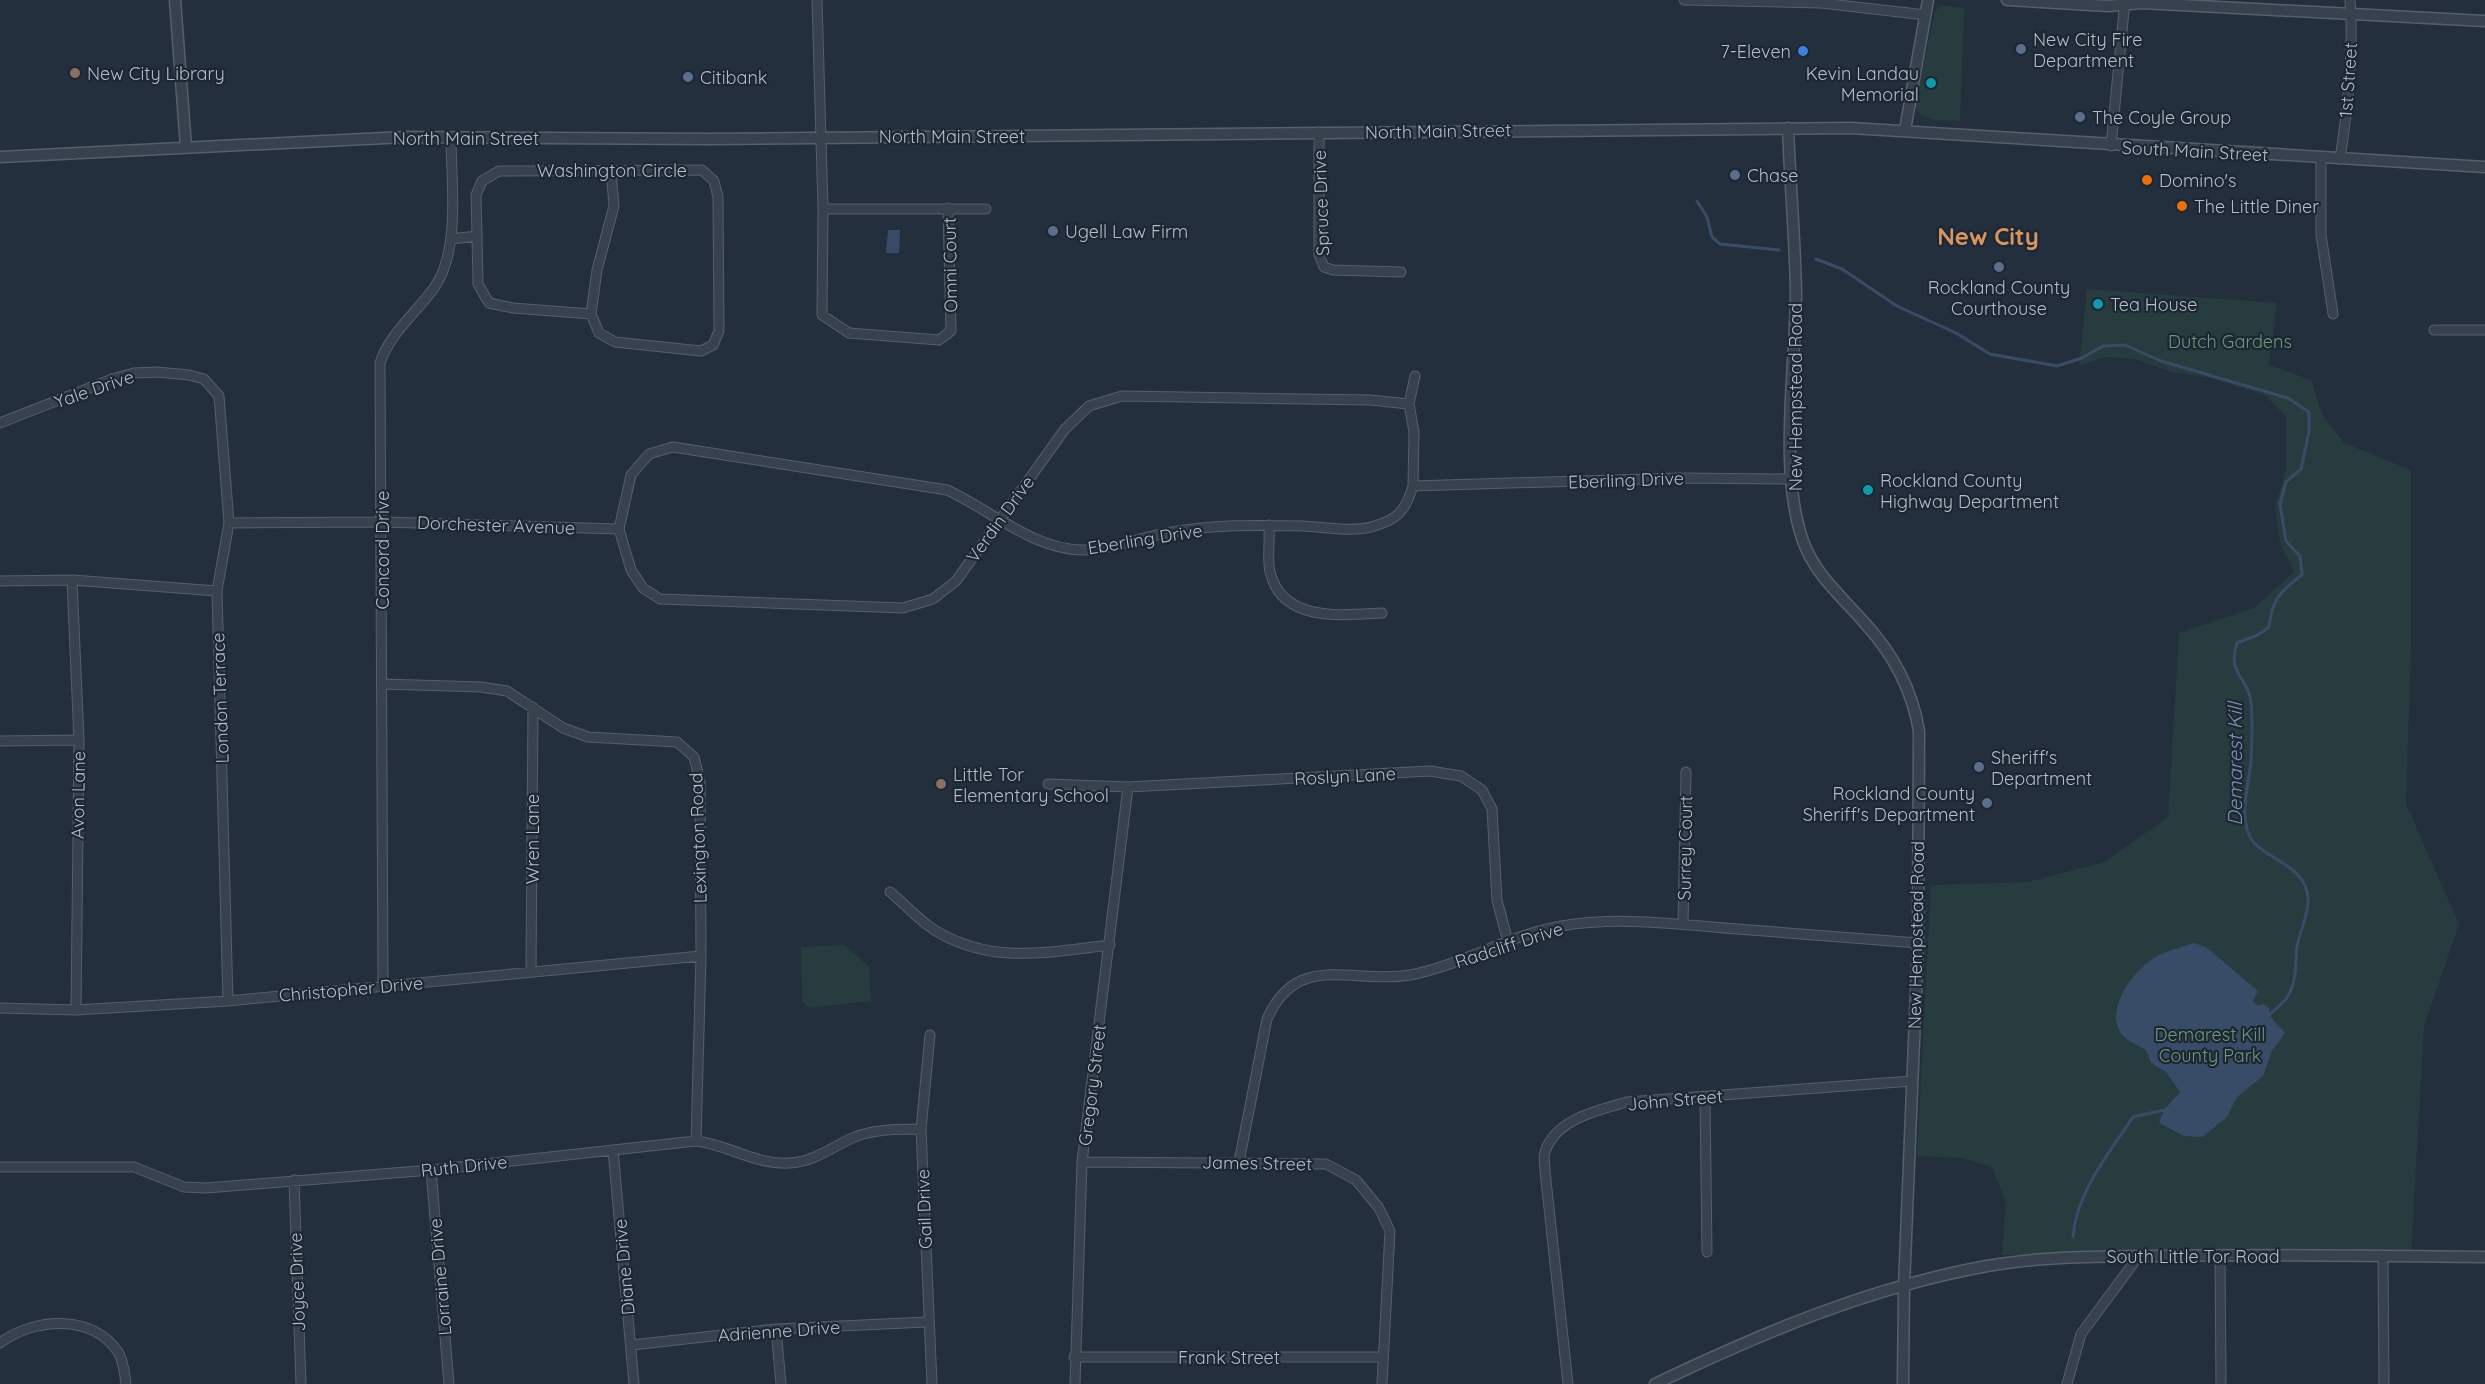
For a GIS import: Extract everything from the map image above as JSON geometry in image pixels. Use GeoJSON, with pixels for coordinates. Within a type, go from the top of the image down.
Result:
{"type":"FeatureCollection","features":[{"type":"Feature","properties":{"kind":"street"},"geometry":{"type":"LineString","coordinates":[[176,0],[186,147]]}},
{"type":"Feature","properties":{"kind":"street","name":"Omni Court"},"geometry":{"type":"LineString","coordinates":[[818,0],[823,209],[822,315],[849,333],[939,340],[951,331],[948,208]]}},
{"type":"Feature","properties":{"kind":"street"},"geometry":{"type":"LineString","coordinates":[[1684,0],[1821,3],[1926,15]]}},
{"type":"Feature","properties":{"kind":"street"},"geometry":{"type":"LineString","coordinates":[[1905,130],[1907,107],[1928,0]]}},
{"type":"Feature","properties":{"kind":"street"},"geometry":{"type":"LineString","coordinates":[[2007,0],[2108,6],[2125,2],[2485,21]]}},
{"type":"Feature","properties":{"kind":"street","name":"1st Street"},"geometry":{"type":"LineString","coordinates":[[2340,159],[2347,112],[2350,0]]}},
{"type":"Feature","properties":{"kind":"street"},"geometry":{"type":"LineString","coordinates":[[2111,146],[2125,2]]}},
{"type":"Feature","properties":{"kind":"street","name":"North Main Street"},"geometry":{"type":"LineString","coordinates":[[0,156],[451,137],[821,137],[1788,128],[1905,130]]}},
{"type":"Feature","properties":{"kind":"street","name":"New Hempstead Road"},"geometry":{"type":"LineString","coordinates":[[1788,128],[1796,292],[1792,479],[1803,540],[1816,570],[1864,622],[1899,669],[1915,707],[1919,731],[1918,943],[1904,1286],[1903,1384]]}},
{"type":"Feature","properties":{"kind":"street","name":"South Main Street"},"geometry":{"type":"LineString","coordinates":[[1905,130],[2111,146],[2485,167]]}},
{"type":"Feature","properties":{"kind":"street","name":"Spruce Drive"},"geometry":{"type":"LineString","coordinates":[[1319,132],[1319,255],[1324,267],[1333,270],[1401,272]]}},
{"type":"Feature","properties":{"kind":"street","name":"Concord Drive"},"geometry":{"type":"LineString","coordinates":[[383,985],[380,363],[385,347],[435,287],[446,265],[451,239],[451,137]]}},
{"type":"Feature","properties":{"kind":"street"},"geometry":{"type":"LineString","coordinates":[[2321,158],[2322,236],[2333,314]]}},
{"type":"Feature","properties":{"kind":"street"},"geometry":{"type":"LineString","coordinates":[[591,314],[597,270],[614,206],[611,170]]}},
{"type":"Feature","properties":{"kind":"street","name":"Washington Circle"},"geometry":{"type":"LineString","coordinates":[[611,170],[702,170],[714,181],[718,197],[719,331],[713,345],[701,351],[615,342],[599,333],[591,314],[513,309],[489,303],[478,284],[476,195],[482,181],[499,171],[611,170]]}},
{"type":"Feature","properties":{"kind":"street","name":"Omni Court"},"geometry":{"type":"LineString","coordinates":[[823,209],[986,208]]}},
{"type":"Feature","properties":{"kind":"street"},"geometry":{"type":"LineString","coordinates":[[451,239],[477,236]]}},
{"type":"Feature","properties":{"kind":"street"},"geometry":{"type":"LineString","coordinates":[[2434,330],[2485,330]]}},
{"type":"Feature","properties":{"kind":"street","name":"Yale Drive"},"geometry":{"type":"LineString","coordinates":[[0,423],[112,379],[134,373],[157,372],[204,379],[219,396]]}},
{"type":"Feature","properties":{"kind":"street"},"geometry":{"type":"LineString","coordinates":[[1413,486],[1414,432],[1409,404],[1415,376]]}},
{"type":"Feature","properties":{"kind":"street","name":"London Terrace"},"geometry":{"type":"LineString","coordinates":[[219,396],[230,523],[217,591],[228,1001]]}},
{"type":"Feature","properties":{"kind":"street","name":"Verdin Drive"},"geometry":{"type":"LineString","coordinates":[[619,529],[631,570],[643,588],[660,599],[903,608],[933,599],[956,581],[1065,429],[1089,406],[1122,396],[1370,400],[1409,404]]}},
{"type":"Feature","properties":{"kind":"street","name":"Eberling Drive"},"geometry":{"type":"LineString","coordinates":[[619,529],[631,475],[649,454],[673,447],[947,490],[1000,518],[1039,543],[1083,550],[1168,532],[1269,525],[1369,528],[1398,516],[1407,506],[1413,486],[1680,478],[1792,479]]}},
{"type":"Feature","properties":{"kind":"street","name":"Dorchester Avenue"},"geometry":{"type":"LineString","coordinates":[[230,523],[382,522],[619,529]]}},
{"type":"Feature","properties":{"kind":"street"},"geometry":{"type":"LineString","coordinates":[[1269,525],[1270,572],[1278,591],[1300,608],[1325,616],[1382,613]]}},
{"type":"Feature","properties":{"kind":"street"},"geometry":{"type":"LineString","coordinates":[[0,581],[72,580],[217,591]]}},
{"type":"Feature","properties":{"kind":"street","name":"Avon Lane"},"geometry":{"type":"LineString","coordinates":[[72,580],[79,740],[76,1010]]}},
{"type":"Feature","properties":{"kind":"street","name":"Lexington Road"},"geometry":{"type":"LineString","coordinates":[[382,684],[481,687],[507,691],[563,728],[588,737],[677,742],[694,757],[700,781],[701,956],[696,1141]]}},
{"type":"Feature","properties":{"kind":"street","name":"Wren Lane"},"geometry":{"type":"LineString","coordinates":[[531,972],[532,707]]}},
{"type":"Feature","properties":{"kind":"street"},"geometry":{"type":"LineString","coordinates":[[0,741],[79,740]]}},
{"type":"Feature","properties":{"kind":"street","name":"Roslyn Lane"},"geometry":{"type":"LineString","coordinates":[[1048,784],[1128,787],[1430,771],[1461,776],[1482,790],[1492,809],[1497,900],[1508,942]]}},
{"type":"Feature","properties":{"kind":"street","name":"Surrey Court"},"geometry":{"type":"LineString","coordinates":[[1683,924],[1686,772]]}},
{"type":"Feature","properties":{"kind":"street","name":"Gregory Street"},"geometry":{"type":"LineString","coordinates":[[1075,1384],[1074,1357],[1082,1162],[1128,787]]}},
{"type":"Feature","properties":{"kind":"street"},"geometry":{"type":"LineString","coordinates":[[890,892],[935,930],[987,953],[1019,954],[1110,945]]}},
{"type":"Feature","properties":{"kind":"street","name":"Radcliff Drive"},"geometry":{"type":"LineString","coordinates":[[1239,1162],[1267,1019],[1275,1001],[1287,988],[1304,978],[1328,975],[1407,975],[1434,969],[1559,926],[1590,923],[1683,924],[1918,943]]}},
{"type":"Feature","properties":{"kind":"street","name":"Christopher Drive"},"geometry":{"type":"LineString","coordinates":[[0,1008],[76,1010],[228,1001],[701,956]]}},
{"type":"Feature","properties":{"kind":"street","name":"Gail Drive"},"geometry":{"type":"LineString","coordinates":[[930,1035],[921,1129],[927,1322],[932,1384]]}},
{"type":"Feature","properties":{"kind":"street","name":"John Street"},"geometry":{"type":"LineString","coordinates":[[1568,1384],[1545,1152],[1558,1132],[1586,1113],[1628,1102],[1912,1082]]}},
{"type":"Feature","properties":{"kind":"street"},"geometry":{"type":"LineString","coordinates":[[1705,1097],[1707,1252]]}},
{"type":"Feature","properties":{"kind":"street","name":"Ruth Drive"},"geometry":{"type":"LineString","coordinates":[[0,1167],[134,1167],[184,1187],[206,1188],[431,1170],[696,1141],[717,1144],[763,1163],[792,1163],[821,1156],[855,1137],[879,1130],[921,1129]]}},
{"type":"Feature","properties":{"kind":"street","name":"Diane Drive"},"geometry":{"type":"LineString","coordinates":[[613,1150],[634,1384]]}},
{"type":"Feature","properties":{"kind":"street","name":"James Street"},"geometry":{"type":"LineString","coordinates":[[1082,1162],[1326,1164],[1356,1180],[1379,1208],[1390,1231],[1382,1384]]}},
{"type":"Feature","properties":{"kind":"street","name":"Lorraine Drive"},"geometry":{"type":"LineString","coordinates":[[431,1170],[449,1384]]}},
{"type":"Feature","properties":{"kind":"street","name":"Joyce Drive"},"geometry":{"type":"LineString","coordinates":[[294,1180],[301,1384]]}},
{"type":"Feature","properties":{"kind":"street"},"geometry":{"type":"LineString","coordinates":[[2220,1255],[2222,1384]]}},
{"type":"Feature","properties":{"kind":"street","name":"South Little Tor Road"},"geometry":{"type":"LineString","coordinates":[[1655,1384],[1781,1326],[1904,1286],[1987,1266],[2035,1259],[2082,1256],[2485,1257]]}},
{"type":"Feature","properties":{"kind":"street"},"geometry":{"type":"LineString","coordinates":[[2383,1256],[2384,1384]]}},
{"type":"Feature","properties":{"kind":"street"},"geometry":{"type":"LineString","coordinates":[[2067,1384],[2081,1334],[2138,1257]]}},
{"type":"Feature","properties":{"kind":"street","name":"Adrienne Drive"},"geometry":{"type":"LineString","coordinates":[[632,1346],[776,1329],[927,1322]]}},
{"type":"Feature","properties":{"kind":"street"},"geometry":{"type":"LineString","coordinates":[[0,1343],[12,1334],[41,1324],[76,1324],[99,1335],[118,1353],[126,1384]]}},
{"type":"Feature","properties":{"kind":"street"},"geometry":{"type":"LineString","coordinates":[[776,1329],[781,1384]]}},
{"type":"Feature","properties":{"kind":"street","name":"Frank Street"},"geometry":{"type":"LineString","coordinates":[[1074,1357],[1383,1357]]}},
{"type":"Feature","properties":{"kind":"green space"},"geometry":{"type":"Polygon","coordinates":[[[1941,5],[1964,8],[1960,121],[1928,118],[1922,115],[1915,106],[1935,11],[1941,5]]]}},
{"type":"Feature","properties":{"kind":"green space","name":"Demarest Kill County Park"},"geometry":{"type":"Polygon","coordinates":[[[2087,289],[2277,303],[2269,365],[2311,380],[2322,414],[2344,443],[2411,470],[2411,646],[2406,804],[2459,924],[2424,1027],[2411,1254],[2002,1255],[2006,1203],[1992,1167],[1961,1158],[1917,1156],[1931,885],[2028,882],[2104,862],[2168,817],[2179,633],[2254,608],[2294,572],[2280,543],[2275,506],[2286,470],[2286,417],[2265,395],[2210,378],[2172,372],[2134,359],[2104,357],[2079,366],[2087,289]]]}},
{"type":"Feature","properties":{"kind":"green space"},"geometry":{"type":"Polygon","coordinates":[[[845,945],[869,967],[871,1001],[809,1008],[802,1001],[801,947],[845,945]]]}},
{"type":"Feature","properties":{"kind":"water"},"geometry":{"type":"Polygon","coordinates":[[[888,230],[900,230],[899,253],[886,253],[888,230]]]}},
{"type":"Feature","properties":{"kind":"water"},"geometry":{"type":"Polygon","coordinates":[[[2194,943],[2206,947],[2258,991],[2253,1001],[2258,1006],[2263,1004],[2269,1008],[2269,1015],[2285,1033],[2272,1051],[2263,1076],[2237,1097],[2227,1117],[2202,1137],[2184,1136],[2159,1123],[2164,1110],[2180,1092],[2166,1072],[2151,1063],[2146,1050],[2122,1035],[2116,1022],[2120,999],[2133,977],[2150,960],[2194,943]]]}},
{"type":"Feature","properties":{"kind":"waterway","name":"Demarest Kill"},"geometry":{"type":"LineString","coordinates":[[1697,201],[1707,217],[1712,237],[1720,244],[1779,250]]}},
{"type":"Feature","properties":{"kind":"waterway","name":"Demarest Kill"},"geometry":{"type":"LineString","coordinates":[[1816,259],[1842,269],[1897,306],[1956,333],[1990,354],[2057,366],[2082,358],[2103,346],[2125,345],[2161,361],[2288,398],[2309,412],[2309,432],[2301,469],[2286,482],[2280,504],[2286,541],[2300,556],[2302,575],[2278,597],[2272,610],[2269,627],[2258,635],[2237,643],[2234,653],[2236,669],[2249,694],[2252,709],[2251,761],[2245,804],[2247,829],[2250,837],[2261,849],[2297,874],[2304,883],[2308,901],[2297,947],[2291,990],[2284,1001],[2269,1015]]}},
{"type":"Feature","properties":{"kind":"waterway"},"geometry":{"type":"LineString","coordinates":[[2073,1237],[2075,1221],[2087,1189],[2104,1159],[2133,1117],[2164,1110]]}},
{"type":"Feature","properties":{"kind":"place","name":"New City Fire Department"},"geometry":{"type":"Point","coordinates":[2021,49]}},
{"type":"Feature","properties":{"kind":"place","name":"7-Eleven"},"geometry":{"type":"Point","coordinates":[1803,51]}},
{"type":"Feature","properties":{"kind":"place","name":"New City Library"},"geometry":{"type":"Point","coordinates":[75,73]}},
{"type":"Feature","properties":{"kind":"place","name":"Citibank"},"geometry":{"type":"Point","coordinates":[688,77]}},
{"type":"Feature","properties":{"kind":"place","name":"Kevin Landau Memorial"},"geometry":{"type":"Point","coordinates":[1931,83]}},
{"type":"Feature","properties":{"kind":"place","name":"The Coyle Group"},"geometry":{"type":"Point","coordinates":[2080,117]}},
{"type":"Feature","properties":{"kind":"place","name":"Chase"},"geometry":{"type":"Point","coordinates":[1735,175]}},
{"type":"Feature","properties":{"kind":"place","name":"Domino's"},"geometry":{"type":"Point","coordinates":[2147,180]}},
{"type":"Feature","properties":{"kind":"place","name":"The Little Diner"},"geometry":{"type":"Point","coordinates":[2182,206]}},
{"type":"Feature","properties":{"kind":"place","name":"Ugell Law Firm"},"geometry":{"type":"Point","coordinates":[1053,231]}},
{"type":"Feature","properties":{"kind":"place","name":"Rockland County Courthouse"},"geometry":{"type":"Point","coordinates":[1999,267]}},
{"type":"Feature","properties":{"kind":"place","name":"Tea House"},"geometry":{"type":"Point","coordinates":[2098,304]}},
{"type":"Feature","properties":{"kind":"place","name":"Rockland County Highway Department"},"geometry":{"type":"Point","coordinates":[1868,490]}},
{"type":"Feature","properties":{"kind":"place","name":"Sheriff's Department"},"geometry":{"type":"Point","coordinates":[1979,767]}},
{"type":"Feature","properties":{"kind":"place","name":"Little Tor Elementary School"},"geometry":{"type":"Point","coordinates":[941,784]}},
{"type":"Feature","properties":{"kind":"place","name":"Rockland County Sheriff's Department"},"geometry":{"type":"Point","coordinates":[1987,803]}},
{"type":"Feature","properties":{"kind":"district","name":"New City"},"geometry":{"type":"Point","coordinates":[1988,236]}},
{"type":"Feature","properties":{"kind":"park label","name":"Dutch Gardens"},"geometry":{"type":"Point","coordinates":[2230,341]}}]}
